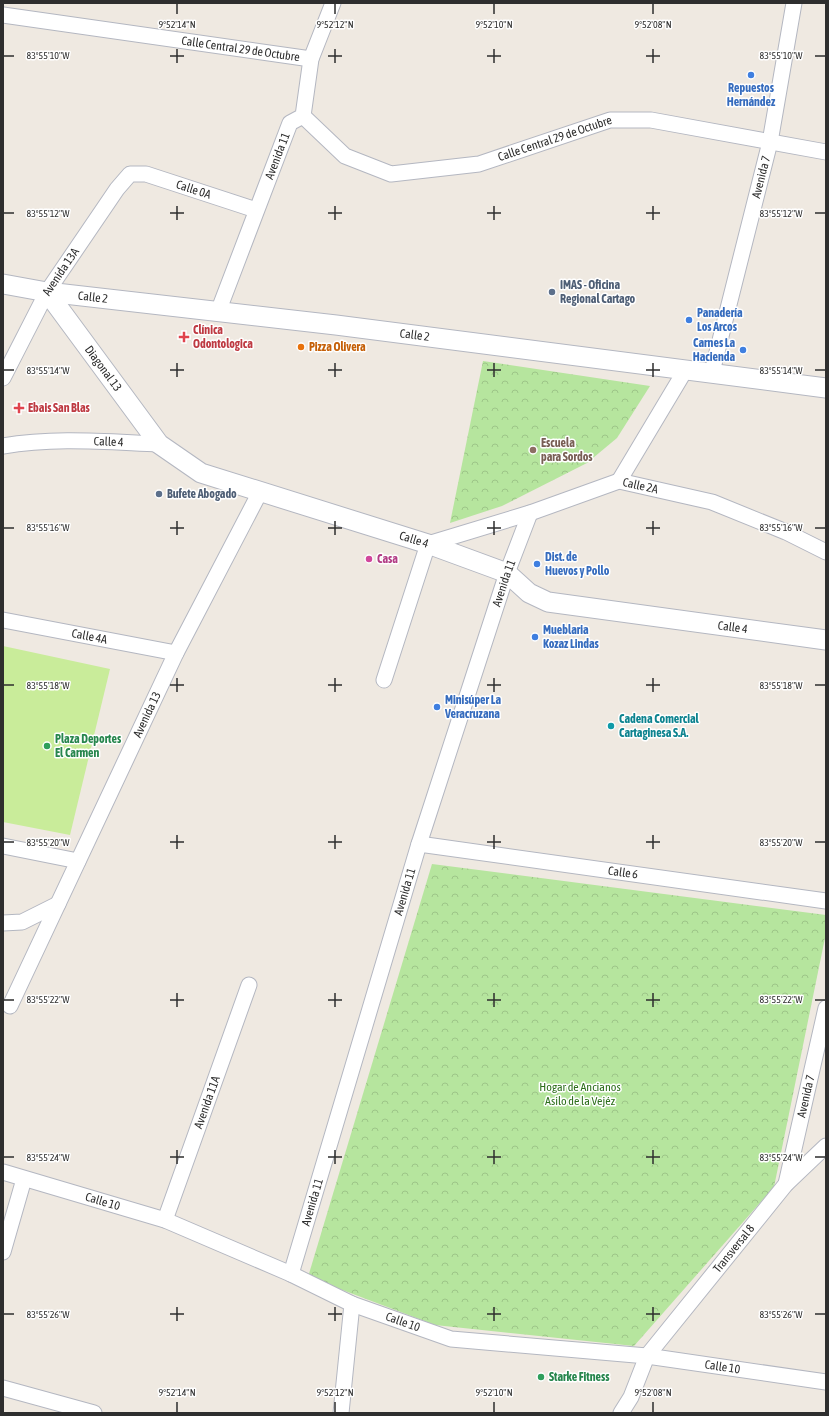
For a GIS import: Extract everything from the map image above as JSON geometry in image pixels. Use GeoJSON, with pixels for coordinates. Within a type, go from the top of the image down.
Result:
{"type":"FeatureCollection","features":[{"type":"Feature","properties":{"kind":"street"},"geometry":{"type":"LineString","coordinates":[[303,116],[311,59],[333,3]]}},
{"type":"Feature","properties":{"kind":"street","name":"Avenida 7"},"geometry":{"type":"LineString","coordinates":[[712,372],[770,142],[794,3]]}},
{"type":"Feature","properties":{"kind":"street","name":"Calle Central 29 de Octubre"},"geometry":{"type":"LineString","coordinates":[[3,15],[311,59]]}},
{"type":"Feature","properties":{"kind":"street","name":"Calle Central 29 de Octubre"},"geometry":{"type":"LineString","coordinates":[[303,116],[346,156],[392,174],[479,164],[610,120],[651,120],[826,152]]}},
{"type":"Feature","properties":{"kind":"street","name":"Avenida 11"},"geometry":{"type":"LineString","coordinates":[[218,312],[290,123],[303,116]]}},
{"type":"Feature","properties":{"kind":"street","name":"Calle 0A"},"geometry":{"type":"LineString","coordinates":[[130,174],[146,174],[161,178],[256,210]]}},
{"type":"Feature","properties":{"kind":"street","name":"Avenida 13A"},"geometry":{"type":"LineString","coordinates":[[3,378],[47,292],[117,189],[130,174]]}},
{"type":"Feature","properties":{"kind":"street","name":"Calle 2"},"geometry":{"type":"LineString","coordinates":[[3,284],[77,296],[686,368],[826,388]]}},
{"type":"Feature","properties":{"kind":"street","name":"Diagonal 13"},"geometry":{"type":"LineString","coordinates":[[47,292],[159,444]]}},
{"type":"Feature","properties":{"kind":"street"},"geometry":{"type":"LineString","coordinates":[[62,312],[64,303],[68,299],[77,296]]}},
{"type":"Feature","properties":{"kind":"street"},"geometry":{"type":"LineString","coordinates":[[619,481],[686,368]]}},
{"type":"Feature","properties":{"kind":"street","name":"Calle 4"},"geometry":{"type":"LineString","coordinates":[[3,446],[26,442],[91,441],[159,444],[201,473],[428,544],[507,573],[529,593],[548,602],[826,640]]}},
{"type":"Feature","properties":{"kind":"street","name":"Calle 2A"},"geometry":{"type":"LineString","coordinates":[[428,544],[530,513],[619,481],[712,502],[786,532],[826,552]]}},
{"type":"Feature","properties":{"kind":"street","name":"Avenida 13"},"geometry":{"type":"LineString","coordinates":[[10,1006],[176,653],[260,492]]}},
{"type":"Feature","properties":{"kind":"street","name":"Avenida 11"},"geometry":{"type":"LineString","coordinates":[[291,1274],[419,844],[507,573],[530,513]]}},
{"type":"Feature","properties":{"kind":"street"},"geometry":{"type":"LineString","coordinates":[[384,680],[428,544]]}},
{"type":"Feature","properties":{"kind":"street","name":"Calle 4A"},"geometry":{"type":"LineString","coordinates":[[3,620],[176,653]]}},
{"type":"Feature","properties":{"kind":"street","name":"Calle 6"},"geometry":{"type":"LineString","coordinates":[[419,844],[826,901]]}},
{"type":"Feature","properties":{"kind":"street"},"geometry":{"type":"LineString","coordinates":[[3,846],[78,861]]}},
{"type":"Feature","properties":{"kind":"street"},"geometry":{"type":"LineString","coordinates":[[3,922],[22,922],[58,904]]}},
{"type":"Feature","properties":{"kind":"street","name":"Avenida 11A"},"geometry":{"type":"LineString","coordinates":[[165,1220],[249,985]]}},
{"type":"Feature","properties":{"kind":"street","name":"Avenida 7"},"geometry":{"type":"LineString","coordinates":[[786,1184],[826,1008]]}},
{"type":"Feature","properties":{"kind":"street","name":"Transversal 8"},"geometry":{"type":"LineString","coordinates":[[620,1413],[631,1397],[647,1356],[786,1184],[826,1146]]}},
{"type":"Feature","properties":{"kind":"street","name":"Calle 10"},"geometry":{"type":"LineString","coordinates":[[3,1172],[165,1220],[291,1274],[352,1304],[451,1338],[647,1356],[826,1382]]}},
{"type":"Feature","properties":{"kind":"street"},"geometry":{"type":"LineString","coordinates":[[3,1252],[24,1179]]}},
{"type":"Feature","properties":{"kind":"street"},"geometry":{"type":"LineString","coordinates":[[341,1413],[352,1304]]}},
{"type":"Feature","properties":{"kind":"street"},"geometry":{"type":"LineString","coordinates":[[3,1388],[94,1413]]}},
{"type":"Feature","properties":{"kind":"green space","name":"Escuela para Sordos"},"geometry":{"type":"Polygon","coordinates":[[[483,361],[650,386],[617,438],[587,463],[502,506],[450,523],[483,361]]]}},
{"type":"Feature","properties":{"kind":"green space","name":"Plaza Deportes El Carmen"},"geometry":{"type":"Polygon","coordinates":[[[3,646],[110,669],[70,835],[3,822],[3,646]]]}},
{"type":"Feature","properties":{"kind":"green space","name":"Hogar de Ancianos Asilo de la Vejéz"},"geometry":{"type":"Polygon","coordinates":[[[432,864],[826,915],[826,933],[774,1187],[634,1346],[435,1325],[308,1277],[432,864]]]}},
{"type":"Feature","properties":{"kind":"place","name":"Repuestos Hernández"},"geometry":{"type":"Point","coordinates":[751,75]}},
{"type":"Feature","properties":{"kind":"place","name":"IMAS - Oficina Regional Cartago"},"geometry":{"type":"Point","coordinates":[552,292]}},
{"type":"Feature","properties":{"kind":"place","name":"Panadería Los Arcos"},"geometry":{"type":"Point","coordinates":[689,320]}},
{"type":"Feature","properties":{"kind":"place","name":"Clínica Odontologica"},"geometry":{"type":"Point","coordinates":[184,337]}},
{"type":"Feature","properties":{"kind":"place","name":"Pizza Olivera"},"geometry":{"type":"Point","coordinates":[301,347]}},
{"type":"Feature","properties":{"kind":"place","name":"Carnes La Hacienda"},"geometry":{"type":"Point","coordinates":[743,350]}},
{"type":"Feature","properties":{"kind":"place","name":"Ebais San Blas"},"geometry":{"type":"Point","coordinates":[19,408]}},
{"type":"Feature","properties":{"kind":"place","name":"Escuela para Sordos"},"geometry":{"type":"Point","coordinates":[533,450]}},
{"type":"Feature","properties":{"kind":"place","name":"Bufete Abogado"},"geometry":{"type":"Point","coordinates":[159,494]}},
{"type":"Feature","properties":{"kind":"place","name":"Casa"},"geometry":{"type":"Point","coordinates":[369,559]}},
{"type":"Feature","properties":{"kind":"place","name":"Dist. de Huevos y Pollo"},"geometry":{"type":"Point","coordinates":[537,564]}},
{"type":"Feature","properties":{"kind":"place","name":"Mueblaria Kozaz Lindas"},"geometry":{"type":"Point","coordinates":[535,637]}},
{"type":"Feature","properties":{"kind":"place","name":"Minisúper La Veracruzana"},"geometry":{"type":"Point","coordinates":[437,707]}},
{"type":"Feature","properties":{"kind":"place","name":"Cadena Comercial Cartaginesa S.A."},"geometry":{"type":"Point","coordinates":[611,726]}},
{"type":"Feature","properties":{"kind":"place","name":"Plaza Deportes El Carmen"},"geometry":{"type":"Point","coordinates":[47,746]}},
{"type":"Feature","properties":{"kind":"place","name":"Starke Fitness"},"geometry":{"type":"Point","coordinates":[541,1377]}}]}
